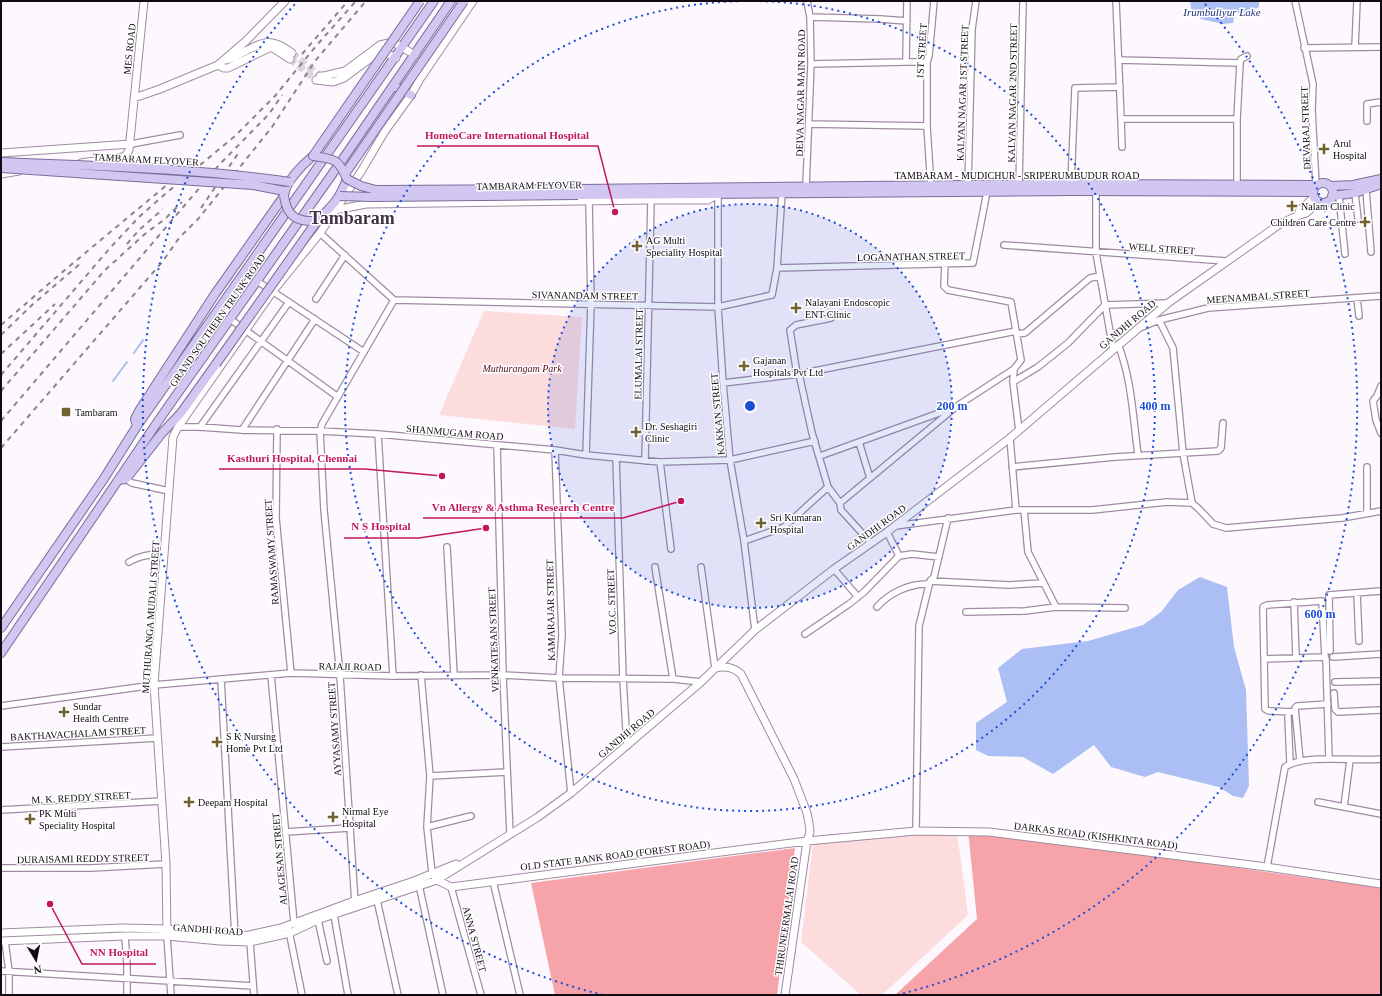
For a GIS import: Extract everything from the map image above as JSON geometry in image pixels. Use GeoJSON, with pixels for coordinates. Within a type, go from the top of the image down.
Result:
{"type":"FeatureCollection","features":[{"type":"Feature","properties":{"kind":"main road","name":"MES ROAD"},"geometry":{"type":"LineString","coordinates":[[130,144],[144,1]]}},
{"type":"Feature","properties":{"kind":"main road"},"geometry":{"type":"LineString","coordinates":[[221,63],[246,41],[285,1]]}},
{"type":"Feature","properties":{"kind":"main road"},"geometry":{"type":"LineString","coordinates":[[137,426],[135,419],[139,411],[215,294],[284,194],[296,172],[313,156],[420,1]]}},
{"type":"Feature","properties":{"kind":"main road","name":"GRAND SOUTHERN TRUNK ROAD"},"geometry":{"type":"LineString","coordinates":[[1,628],[103,480],[137,426],[396,58],[434,1]]}},
{"type":"Feature","properties":{"kind":"main road","name":"GRAND SOUTHERN TRUNK ROAD"},"geometry":{"type":"LineString","coordinates":[[1,653],[122,479],[257,280],[416,54],[451,1]]}},
{"type":"Feature","properties":{"kind":"main road"},"geometry":{"type":"LineString","coordinates":[[122,479],[181,413],[317,221],[329,210],[340,196],[346,177],[464,1]]}},
{"type":"Feature","properties":{"kind":"main road","name":"MUTHURANGA MUDALI STREET"},"geometry":{"type":"LineString","coordinates":[[167,932],[166,864],[154,685],[173,437],[178,427],[273,291],[320,233],[362,170],[385,131],[411,95],[420,79],[473,1]]}},
{"type":"Feature","properties":{"kind":"main road"},"geometry":{"type":"LineString","coordinates":[[134,98],[160,89],[230,60],[251,48],[268,42],[281,44],[291,56]]}},
{"type":"Feature","properties":{"kind":"main road"},"geometry":{"type":"LineString","coordinates":[[396,58],[382,51],[344,78],[333,82],[318,78],[345,71],[380,45],[393,42],[416,54]]}},
{"type":"Feature","properties":{"kind":"main road"},"geometry":{"type":"LineString","coordinates":[[394,85],[411,95]]}},
{"type":"Feature","properties":{"kind":"main road"},"geometry":{"type":"LineString","coordinates":[[1,153],[130,144],[127,154],[123,157],[1,174]]}},
{"type":"Feature","properties":{"kind":"main road"},"geometry":{"type":"LineString","coordinates":[[313,156],[334,160],[343,168],[346,177]]}},
{"type":"Feature","properties":{"kind":"main road","name":"TAMBARAM FLYOVER"},"geometry":{"type":"LineString","coordinates":[[1,162],[159,169],[247,176],[290,182]]}},
{"type":"Feature","properties":{"kind":"main road","name":"TAMBARAM FLYOVER"},"geometry":{"type":"LineString","coordinates":[[1,168],[253,185],[284,194]]}},
{"type":"Feature","properties":{"kind":"main road","name":"TAMBARAM FLYOVER"},"geometry":{"type":"LineString","coordinates":[[346,177],[361,186],[376,190],[718,191]]}},
{"type":"Feature","properties":{"kind":"main road"},"geometry":{"type":"LineString","coordinates":[[1381,179],[1353,185],[1330,186],[1325,183],[1316,194],[1326,202],[1335,196],[1355,193],[1381,184]]}},
{"type":"Feature","properties":{"kind":"main road","name":"TAMBARAM - MUDICHUR - SRIPERUMBUDUR ROAD"},"geometry":{"type":"LineString","coordinates":[[718,191],[816,194],[931,189],[968,185],[1071,184],[1237,185],[1316,194]]}},
{"type":"Feature","properties":{"kind":"main road","name":"TAMBARAM - MUDICHUR - SRIPERUMBUDUR ROAD"},"geometry":{"type":"LineString","coordinates":[[718,191],[806,186],[987,192],[1096,191],[1316,194]]}},
{"type":"Feature","properties":{"kind":"main road"},"geometry":{"type":"LineString","coordinates":[[1330,186],[1335,196]]}},
{"type":"Feature","properties":{"kind":"main road","name":"TAMBARAM FLYOVER"},"geometry":{"type":"LineString","coordinates":[[340,196],[372,197],[708,191]]}},
{"type":"Feature","properties":{"kind":"main road"},"geometry":{"type":"LineString","coordinates":[[335,210],[366,204],[708,200],[718,191]]}},
{"type":"Feature","properties":{"kind":"main road"},"geometry":{"type":"LineString","coordinates":[[284,194],[286,207],[294,217],[305,222],[317,221]]}},
{"type":"Feature","properties":{"kind":"main road","name":"GANDHI ROAD"},"geometry":{"type":"LineString","coordinates":[[3,941],[125,936],[167,932],[220,941],[250,942],[290,933],[318,920],[334,915],[355,904],[377,900],[437,880],[538,817],[571,793],[701,682],[755,630],[834,569],[895,526],[1019,431],[1168,303],[1280,224],[1306,213],[1316,194]]}},
{"type":"Feature","properties":{"kind":"main road","name":"THIRUNEERMALAI ROAD"},"geometry":{"type":"LineString","coordinates":[[715,668],[729,667],[736,669],[742,674],[794,779],[807,813],[810,832],[807,841],[785,995]]}},
{"type":"Feature","properties":{"kind":"main road","name":"DARKAS ROAD (KISHKINTA ROAD)"},"geometry":{"type":"LineString","coordinates":[[807,841],[916,831],[989,832],[1267,867],[1381,884]]}},
{"type":"Feature","properties":{"kind":"main road","name":"OLD STATE BANK ROAD (FOREST ROAD)"},"geometry":{"type":"LineString","coordinates":[[451,887],[807,841]]}},
{"type":"Feature","properties":{"kind":"main road","name":"GANDHI ROAD"},"geometry":{"type":"LineString","coordinates":[[1,933],[122,928],[235,936],[249,935],[291,924],[355,904],[470,859]]}},
{"type":"Feature","properties":{"kind":"main road"},"geometry":{"type":"LineString","coordinates":[[432,873],[437,880],[451,887]]}},
{"type":"Feature","properties":{"kind":"street","name":"DEIVA NAGAR MAIN ROAD"},"geometry":{"type":"LineString","coordinates":[[806,186],[811,64],[810,17],[807,1]]}},
{"type":"Feature","properties":{"kind":"street"},"geometry":{"type":"LineString","coordinates":[[906,62],[907,1]]}},
{"type":"Feature","properties":{"kind":"street","name":"1ST STREET"},"geometry":{"type":"LineString","coordinates":[[931,189],[927,126],[927,62],[929,56],[934,1]]}},
{"type":"Feature","properties":{"kind":"street","name":"KALYAN NAGAR 1ST STREET"},"geometry":{"type":"LineString","coordinates":[[968,185],[972,29],[976,1]]}},
{"type":"Feature","properties":{"kind":"street","name":"KALYAN NAGAR 2ND STREET"},"geometry":{"type":"LineString","coordinates":[[1019,185],[1023,1]]}},
{"type":"Feature","properties":{"kind":"street"},"geometry":{"type":"LineString","coordinates":[[1116,1],[1122,147]]}},
{"type":"Feature","properties":{"kind":"street","name":"DEVARAJ STREET"},"geometry":{"type":"LineString","coordinates":[[1295,1],[1313,84],[1312,110],[1316,194]]}},
{"type":"Feature","properties":{"kind":"street"},"geometry":{"type":"LineString","coordinates":[[1355,47],[1356,1]]}},
{"type":"Feature","properties":{"kind":"street"},"geometry":{"type":"LineString","coordinates":[[810,17],[906,21]]}},
{"type":"Feature","properties":{"kind":"street"},"geometry":{"type":"LineString","coordinates":[[1304,48],[1381,47]]}},
{"type":"Feature","properties":{"kind":"street"},"geometry":{"type":"LineString","coordinates":[[1237,185],[1237,119],[1240,63],[1241,59],[1247,56]]}},
{"type":"Feature","properties":{"kind":"street"},"geometry":{"type":"LineString","coordinates":[[1119,60],[1240,63]]}},
{"type":"Feature","properties":{"kind":"street"},"geometry":{"type":"LineString","coordinates":[[811,64],[927,62]]}},
{"type":"Feature","properties":{"kind":"street"},"geometry":{"type":"LineString","coordinates":[[1071,184],[1076,88],[1120,87]]}},
{"type":"Feature","properties":{"kind":"street"},"geometry":{"type":"LineString","coordinates":[[1367,122],[1367,104],[1381,102]]}},
{"type":"Feature","properties":{"kind":"street"},"geometry":{"type":"LineString","coordinates":[[1121,119],[1237,119]]}},
{"type":"Feature","properties":{"kind":"street"},"geometry":{"type":"LineString","coordinates":[[809,124],[927,126]]}},
{"type":"Feature","properties":{"kind":"street"},"geometry":{"type":"LineString","coordinates":[[130,144],[180,135]]}},
{"type":"Feature","properties":{"kind":"street"},"geometry":{"type":"LineString","coordinates":[[1366,190],[1371,252]]}},
{"type":"Feature","properties":{"kind":"street","name":"KAKKAN STREET"},"geometry":{"type":"LineString","coordinates":[[718,191],[718,307],[723,383],[730,460],[744,540],[755,630]]}},
{"type":"Feature","properties":{"kind":"street"},"geometry":{"type":"LineString","coordinates":[[1096,191],[1096,253],[1105,305],[1116,347],[1126,366],[1138,455]]}},
{"type":"Feature","properties":{"kind":"street","name":"LOGANATHAN STREET"},"geometry":{"type":"LineString","coordinates":[[776,268],[973,263],[987,192]]}},
{"type":"Feature","properties":{"kind":"street","name":"SIVANANDAM STREET"},"geometry":{"type":"LineString","coordinates":[[394,300],[718,307],[772,295],[776,268],[782,193]]}},
{"type":"Feature","properties":{"kind":"street"},"geometry":{"type":"LineString","coordinates":[[1355,193],[1358,219]]}},
{"type":"Feature","properties":{"kind":"street"},"geometry":{"type":"LineString","coordinates":[[1335,196],[1344,254]]}},
{"type":"Feature","properties":{"kind":"street","name":"ELUMALAI STREET"},"geometry":{"type":"LineString","coordinates":[[644,461],[651,200]]}},
{"type":"Feature","properties":{"kind":"street"},"geometry":{"type":"LineString","coordinates":[[586,455],[591,304],[589,201]]}},
{"type":"Feature","properties":{"kind":"street"},"geometry":{"type":"LineString","coordinates":[[320,233],[394,300],[322,424],[320,431]]}},
{"type":"Feature","properties":{"kind":"street","name":"WELL STREET"},"geometry":{"type":"LineString","coordinates":[[1004,245],[1096,253],[1226,261]]}},
{"type":"Feature","properties":{"kind":"street"},"geometry":{"type":"LineString","coordinates":[[316,299],[345,255]]}},
{"type":"Feature","properties":{"kind":"street"},"geometry":{"type":"LineString","coordinates":[[840,503],[957,406],[1014,369],[1021,360],[1011,302],[948,290],[944,286],[945,264]]}},
{"type":"Feature","properties":{"kind":"street"},"geometry":{"type":"LineString","coordinates":[[723,383],[798,374],[1024,332],[1090,278],[1100,276]]}},
{"type":"Feature","properties":{"kind":"street"},"geometry":{"type":"LineString","coordinates":[[257,280],[364,352]]}},
{"type":"Feature","properties":{"kind":"street","name":"MEENAMBAL STREET"},"geometry":{"type":"LineString","coordinates":[[1140,328],[1159,320],[1208,308],[1381,296]]}},
{"type":"Feature","properties":{"kind":"street"},"geometry":{"type":"LineString","coordinates":[[1357,298],[1359,316]]}},
{"type":"Feature","properties":{"kind":"street"},"geometry":{"type":"LineString","coordinates":[[200,426],[289,302]]}},
{"type":"Feature","properties":{"kind":"street"},"geometry":{"type":"LineString","coordinates":[[1013,382],[1038,367],[1068,343],[1105,305],[1168,303]]}},
{"type":"Feature","properties":{"kind":"street"},"geometry":{"type":"LineString","coordinates":[[831,318],[796,325],[790,330],[798,374],[828,487],[840,503],[841,510],[871,543]]}},
{"type":"Feature","properties":{"kind":"street"},"geometry":{"type":"LineString","coordinates":[[242,430],[315,319]]}},
{"type":"Feature","properties":{"kind":"street"},"geometry":{"type":"LineString","coordinates":[[230,320],[338,397]]}},
{"type":"Feature","properties":{"kind":"street"},"geometry":{"type":"LineString","coordinates":[[1159,320],[1173,348],[1183,453],[1192,503]]}},
{"type":"Feature","properties":{"kind":"street"},"geometry":{"type":"LineString","coordinates":[[1014,369],[1013,382],[1019,431]]}},
{"type":"Feature","properties":{"kind":"street"},"geometry":{"type":"LineString","coordinates":[[1381,386],[1379,396],[1373,401],[1376,420],[1381,433]]}},
{"type":"Feature","properties":{"kind":"street"},"geometry":{"type":"LineString","coordinates":[[820,456],[957,406]]}},
{"type":"Feature","properties":{"kind":"street"},"geometry":{"type":"LineString","coordinates":[[1012,467],[1138,455],[1220,450],[1223,423]]}},
{"type":"Feature","properties":{"kind":"street","name":"SHANMUGAM ROAD"},"geometry":{"type":"LineString","coordinates":[[178,427],[200,426],[242,430],[277,429],[378,434],[555,450],[586,455],[660,462],[730,460],[815,441]]}},
{"type":"Feature","properties":{"kind":"street","name":"RAMASWAMY STREET"},"geometry":{"type":"LineString","coordinates":[[277,429],[276,518],[291,674]]}},
{"type":"Feature","properties":{"kind":"street","name":"AYYASAMY STREET"},"geometry":{"type":"LineString","coordinates":[[320,431],[324,510],[340,676],[355,904]]}},
{"type":"Feature","properties":{"kind":"street"},"geometry":{"type":"LineString","coordinates":[[378,434],[393,676]]}},
{"type":"Feature","properties":{"kind":"street"},"geometry":{"type":"LineString","coordinates":[[1010,438],[1016,510]]}},
{"type":"Feature","properties":{"kind":"street"},"geometry":{"type":"LineString","coordinates":[[859,442],[870,478]]}},
{"type":"Feature","properties":{"kind":"street","name":"VENKATESAN STREET"},"geometry":{"type":"LineString","coordinates":[[497,445],[502,675],[510,834]]}},
{"type":"Feature","properties":{"kind":"street","name":"KAMARAJAR STREET"},"geometry":{"type":"LineString","coordinates":[[555,450],[562,635],[559,678],[571,793]]}},
{"type":"Feature","properties":{"kind":"street","name":"V.O.C. STREET"},"geometry":{"type":"LineString","coordinates":[[616,458],[623,679],[627,746]]}},
{"type":"Feature","properties":{"kind":"street"},"geometry":{"type":"LineString","coordinates":[[660,462],[671,549]]}},
{"type":"Feature","properties":{"kind":"street"},"geometry":{"type":"LineString","coordinates":[[1366,467],[1367,513]]}},
{"type":"Feature","properties":{"kind":"street"},"geometry":{"type":"LineString","coordinates":[[122,479],[132,483],[168,491]]}},
{"type":"Feature","properties":{"kind":"street"},"geometry":{"type":"LineString","coordinates":[[744,540],[784,527],[828,487]]}},
{"type":"Feature","properties":{"kind":"street"},"geometry":{"type":"LineString","coordinates":[[895,526],[1016,510],[1092,510],[1167,502],[1192,503],[1214,524],[1226,528],[1342,518],[1381,511]]}},
{"type":"Feature","properties":{"kind":"street"},"geometry":{"type":"LineString","coordinates":[[1024,510],[1028,552],[1056,607]]}},
{"type":"Feature","properties":{"kind":"street"},"geometry":{"type":"LineString","coordinates":[[916,831],[919,626],[929,582],[934,577],[948,518]]}},
{"type":"Feature","properties":{"kind":"street"},"geometry":{"type":"LineString","coordinates":[[887,532],[899,556]]}},
{"type":"Feature","properties":{"kind":"street"},"geometry":{"type":"LineString","coordinates":[[447,547],[454,675]]}},
{"type":"Feature","properties":{"kind":"street"},"geometry":{"type":"LineString","coordinates":[[129,562],[145,556],[164,553]]}},
{"type":"Feature","properties":{"kind":"street"},"geometry":{"type":"LineString","coordinates":[[805,634],[858,597],[899,556],[912,554],[939,557]]}},
{"type":"Feature","properties":{"kind":"street"},"geometry":{"type":"LineString","coordinates":[[655,567],[673,679]]}},
{"type":"Feature","properties":{"kind":"street"},"geometry":{"type":"LineString","coordinates":[[701,567],[715,668]]}},
{"type":"Feature","properties":{"kind":"street"},"geometry":{"type":"LineString","coordinates":[[834,569],[858,597]]}},
{"type":"Feature","properties":{"kind":"street"},"geometry":{"type":"LineString","coordinates":[[877,607],[883,600],[908,586],[915,584],[929,582],[1009,585],[1043,583]]}},
{"type":"Feature","properties":{"kind":"street"},"geometry":{"type":"LineString","coordinates":[[1330,651],[1329,595],[1381,591]]}},
{"type":"Feature","properties":{"kind":"street"},"geometry":{"type":"LineString","coordinates":[[1358,593],[1359,641]]}},
{"type":"Feature","properties":{"kind":"street"},"geometry":{"type":"LineString","coordinates":[[1295,712],[1269,711],[1265,709],[1262,607],[1267,605],[1294,602],[1322,601],[1328,704],[1329,759]]}},
{"type":"Feature","properties":{"kind":"street"},"geometry":{"type":"LineString","coordinates":[[1294,602],[1296,658]]}},
{"type":"Feature","properties":{"kind":"street"},"geometry":{"type":"LineString","coordinates":[[966,612],[1025,611],[1056,607],[1125,608]]}},
{"type":"Feature","properties":{"kind":"street"},"geometry":{"type":"LineString","coordinates":[[1333,657],[1381,654]]}},
{"type":"Feature","properties":{"kind":"street"},"geometry":{"type":"LineString","coordinates":[[1264,660],[1325,657]]}},
{"type":"Feature","properties":{"kind":"street","name":"RAJAJI ROAD"},"geometry":{"type":"LineString","coordinates":[[1,706],[154,685],[271,674],[340,676],[502,675],[559,678],[673,679],[701,682]]}},
{"type":"Feature","properties":{"kind":"street","name":"ALAGESAN STREET"},"geometry":{"type":"LineString","coordinates":[[271,674],[285,832],[291,924],[290,933],[302,995]]}},
{"type":"Feature","properties":{"kind":"street"},"geometry":{"type":"LineString","coordinates":[[421,675],[430,776],[427,827],[432,873]]}},
{"type":"Feature","properties":{"kind":"street"},"geometry":{"type":"LineString","coordinates":[[221,679],[235,936]]}},
{"type":"Feature","properties":{"kind":"street"},"geometry":{"type":"LineString","coordinates":[[1335,682],[1381,680]]}},
{"type":"Feature","properties":{"kind":"street"},"geometry":{"type":"LineString","coordinates":[[1334,694],[1335,709],[1338,712],[1381,710]]}},
{"type":"Feature","properties":{"kind":"street"},"geometry":{"type":"LineString","coordinates":[[1300,761],[1295,708],[1297,706],[1328,704]]}},
{"type":"Feature","properties":{"kind":"street"},"geometry":{"type":"LineString","coordinates":[[1288,717],[1290,763]]}},
{"type":"Feature","properties":{"kind":"street","name":"BAKTHAVACHALAM STREET"},"geometry":{"type":"LineString","coordinates":[[1,747],[157,738]]}},
{"type":"Feature","properties":{"kind":"street"},"geometry":{"type":"LineString","coordinates":[[1267,867],[1285,766],[1290,763],[1300,761],[1329,759],[1381,759]]}},
{"type":"Feature","properties":{"kind":"street"},"geometry":{"type":"LineString","coordinates":[[1344,807],[1350,760]]}},
{"type":"Feature","properties":{"kind":"street"},"geometry":{"type":"LineString","coordinates":[[430,776],[507,772]]}},
{"type":"Feature","properties":{"kind":"street","name":"M. K. REDDY STREET"},"geometry":{"type":"LineString","coordinates":[[1,810],[162,801]]}},
{"type":"Feature","properties":{"kind":"street"},"geometry":{"type":"LineString","coordinates":[[1318,802],[1381,814]]}},
{"type":"Feature","properties":{"kind":"street"},"geometry":{"type":"LineString","coordinates":[[427,827],[470,816]]}},
{"type":"Feature","properties":{"kind":"street"},"geometry":{"type":"LineString","coordinates":[[285,832],[349,828]]}},
{"type":"Feature","properties":{"kind":"street","name":"DURAISAMI REDDY STREET"},"geometry":{"type":"LineString","coordinates":[[1,868],[91,868],[166,864]]}},
{"type":"Feature","properties":{"kind":"street"},"geometry":{"type":"LineString","coordinates":[[493,881],[520,995]]}},
{"type":"Feature","properties":{"kind":"street"},"geometry":{"type":"LineString","coordinates":[[419,885],[444,995]]}},
{"type":"Feature","properties":{"kind":"street","name":"ANNA STREET"},"geometry":{"type":"LineString","coordinates":[[451,887],[481,995]]}},
{"type":"Feature","properties":{"kind":"street"},"geometry":{"type":"LineString","coordinates":[[377,900],[398,995]]}},
{"type":"Feature","properties":{"kind":"street"},"geometry":{"type":"LineString","coordinates":[[334,915],[348,995]]}},
{"type":"Feature","properties":{"kind":"street"},"geometry":{"type":"LineString","coordinates":[[318,920],[327,961]]}},
{"type":"Feature","properties":{"kind":"street"},"geometry":{"type":"LineString","coordinates":[[167,932],[172,995]]}},
{"type":"Feature","properties":{"kind":"street"},"geometry":{"type":"LineString","coordinates":[[125,936],[128,965],[126,978],[127,995]]}},
{"type":"Feature","properties":{"kind":"street"},"geometry":{"type":"LineString","coordinates":[[3,941],[10,971],[9,995]]}},
{"type":"Feature","properties":{"kind":"street"},"geometry":{"type":"LineString","coordinates":[[250,942],[254,995]]}},
{"type":"Feature","properties":{"kind":"street"},"geometry":{"type":"LineString","coordinates":[[1,971],[253,986]]}},
{"type":"Feature","properties":{"kind":"green space","name":"Muthurangam Park"},"geometry":{"type":"Polygon","coordinates":[[[484,311],[582,317],[575,429],[439,415],[484,311]]]}},
{"type":"Feature","properties":{"kind":"green space"},"geometry":{"type":"Polygon","coordinates":[[[957,832],[968,915],[882,995],[861,995],[801,942],[813,843],[957,832]]]}},
{"type":"Feature","properties":{"kind":"shaded area"},"geometry":{"type":"Polygon","coordinates":[[[968,830],[1381,888],[1381,995],[895,995],[977,919],[968,830]]]}},
{"type":"Feature","properties":{"kind":"shaded area"},"geometry":{"type":"Polygon","coordinates":[[[795,848],[777,995],[555,995],[531,883],[795,848]]]}},
{"type":"Feature","properties":{"kind":"water","name":"Irumbuliyur Lake"},"geometry":{"type":"Polygon","coordinates":[[[1190,1],[1259,1],[1259,7],[1246,13],[1235,13],[1233,23],[1223,24],[1201,19],[1192,13],[1190,1]]]}},
{"type":"Feature","properties":{"kind":"water"},"geometry":{"type":"Polygon","coordinates":[[[1200,577],[1227,587],[1234,647],[1246,690],[1249,786],[1243,798],[1233,796],[1219,787],[1158,772],[1145,777],[1111,767],[1094,745],[1053,774],[1023,757],[988,756],[976,750],[976,723],[1007,702],[998,668],[1022,649],[1088,641],[1143,625],[1161,612],[1178,590],[1200,577]]]}},
{"type":"Feature","properties":{"kind":"waterway"},"geometry":{"type":"LineString","coordinates":[[134,353],[143,340]]}},
{"type":"Feature","properties":{"kind":"waterway"},"geometry":{"type":"LineString","coordinates":[[113,381],[127,362]]}},
{"type":"Feature","properties":{"kind":"tunnel"},"geometry":{"type":"LineString","coordinates":[[292,53],[320,76]]}},
{"type":"Feature","properties":{"kind":"tunnel"},"geometry":{"type":"LineString","coordinates":[[290,59],[316,80]]}},
{"type":"Feature","properties":{"kind":"railway"},"geometry":{"type":"LineString","coordinates":[[302,54],[348,1]]}},
{"type":"Feature","properties":{"kind":"railway"},"geometry":{"type":"LineString","coordinates":[[1,375],[110,248],[139,217],[235,136],[275,96],[316,46],[356,1]]}},
{"type":"Feature","properties":{"kind":"railway"},"geometry":{"type":"LineString","coordinates":[[1,448],[163,261],[179,238],[199,218],[272,127],[315,61],[366,1]]}},
{"type":"Feature","properties":{"kind":"railway"},"geometry":{"type":"LineString","coordinates":[[1,421],[219,165],[269,114],[282,95]]}},
{"type":"Feature","properties":{"kind":"railway"},"geometry":{"type":"LineString","coordinates":[[201,208],[239,152]]}},
{"type":"Feature","properties":{"kind":"railway"},"geometry":{"type":"LineString","coordinates":[[1,325],[168,184]]}},
{"type":"Feature","properties":{"kind":"railway"},"geometry":{"type":"LineString","coordinates":[[1,391],[105,270],[146,233],[165,219],[182,202]]}},
{"type":"Feature","properties":{"kind":"railway"},"geometry":{"type":"LineString","coordinates":[[127,244],[139,230],[163,209]]}},
{"type":"Feature","properties":{"kind":"railway"},"geometry":{"type":"LineString","coordinates":[[1,335],[32,305],[80,264]]}},
{"type":"Feature","properties":{"kind":"railway"},"geometry":{"type":"LineString","coordinates":[[1,354],[55,304]]}},
{"type":"Feature","properties":{"kind":"place","name":"Arul Hospital"},"geometry":{"type":"Point","coordinates":[1324,149]}},
{"type":"Feature","properties":{"kind":"place","name":"Nalam Clinic"},"geometry":{"type":"Point","coordinates":[1292,206]}},
{"type":"Feature","properties":{"kind":"place","name":"HomeoCare International Hospital"},"geometry":{"type":"Point","coordinates":[615,212]}},
{"type":"Feature","properties":{"kind":"place","name":"Children Care Centre"},"geometry":{"type":"Point","coordinates":[1365,222]}},
{"type":"Feature","properties":{"kind":"place","name":"AG Multi Speciality Hospital"},"geometry":{"type":"Point","coordinates":[637,246]}},
{"type":"Feature","properties":{"kind":"place","name":"Nalayani Endoscopic ENT Clinic"},"geometry":{"type":"Point","coordinates":[796,308]}},
{"type":"Feature","properties":{"kind":"place","name":"Gajanan Hospitals Pvt Ltd"},"geometry":{"type":"Point","coordinates":[744,366]}},
{"type":"Feature","properties":{"kind":"place","name":"Tambaram"},"geometry":{"type":"Point","coordinates":[66,412]}},
{"type":"Feature","properties":{"kind":"place","name":"Dr. Seshagiri Clinic"},"geometry":{"type":"Point","coordinates":[636,432]}},
{"type":"Feature","properties":{"kind":"place","name":"Kasthuri Hospital, Chennai"},"geometry":{"type":"Point","coordinates":[442,476]}},
{"type":"Feature","properties":{"kind":"place","name":"Vn Allergy & Asthma Research Centre"},"geometry":{"type":"Point","coordinates":[681,501]}},
{"type":"Feature","properties":{"kind":"place","name":"Sri Kumaran Hospital"},"geometry":{"type":"Point","coordinates":[761,523]}},
{"type":"Feature","properties":{"kind":"place","name":"N S Hospital"},"geometry":{"type":"Point","coordinates":[486,528]}},
{"type":"Feature","properties":{"kind":"place","name":"Sundar Health Centre"},"geometry":{"type":"Point","coordinates":[64,712]}},
{"type":"Feature","properties":{"kind":"place","name":"S K Nursing Home Pvt Ltd"},"geometry":{"type":"Point","coordinates":[217,742]}},
{"type":"Feature","properties":{"kind":"place","name":"Deepam Hospital"},"geometry":{"type":"Point","coordinates":[189,802]}},
{"type":"Feature","properties":{"kind":"place","name":"Nirmal Eye Hospital"},"geometry":{"type":"Point","coordinates":[333,817]}},
{"type":"Feature","properties":{"kind":"place","name":"PK Multi Speciality Hospital"},"geometry":{"type":"Point","coordinates":[30,819]}},
{"type":"Feature","properties":{"kind":"place","name":"NN Hospital"},"geometry":{"type":"Point","coordinates":[50,904]}},
{"type":"Feature","properties":{"kind":"district","name":"Tambaram"},"geometry":{"type":"Point","coordinates":[352,218]}}]}
